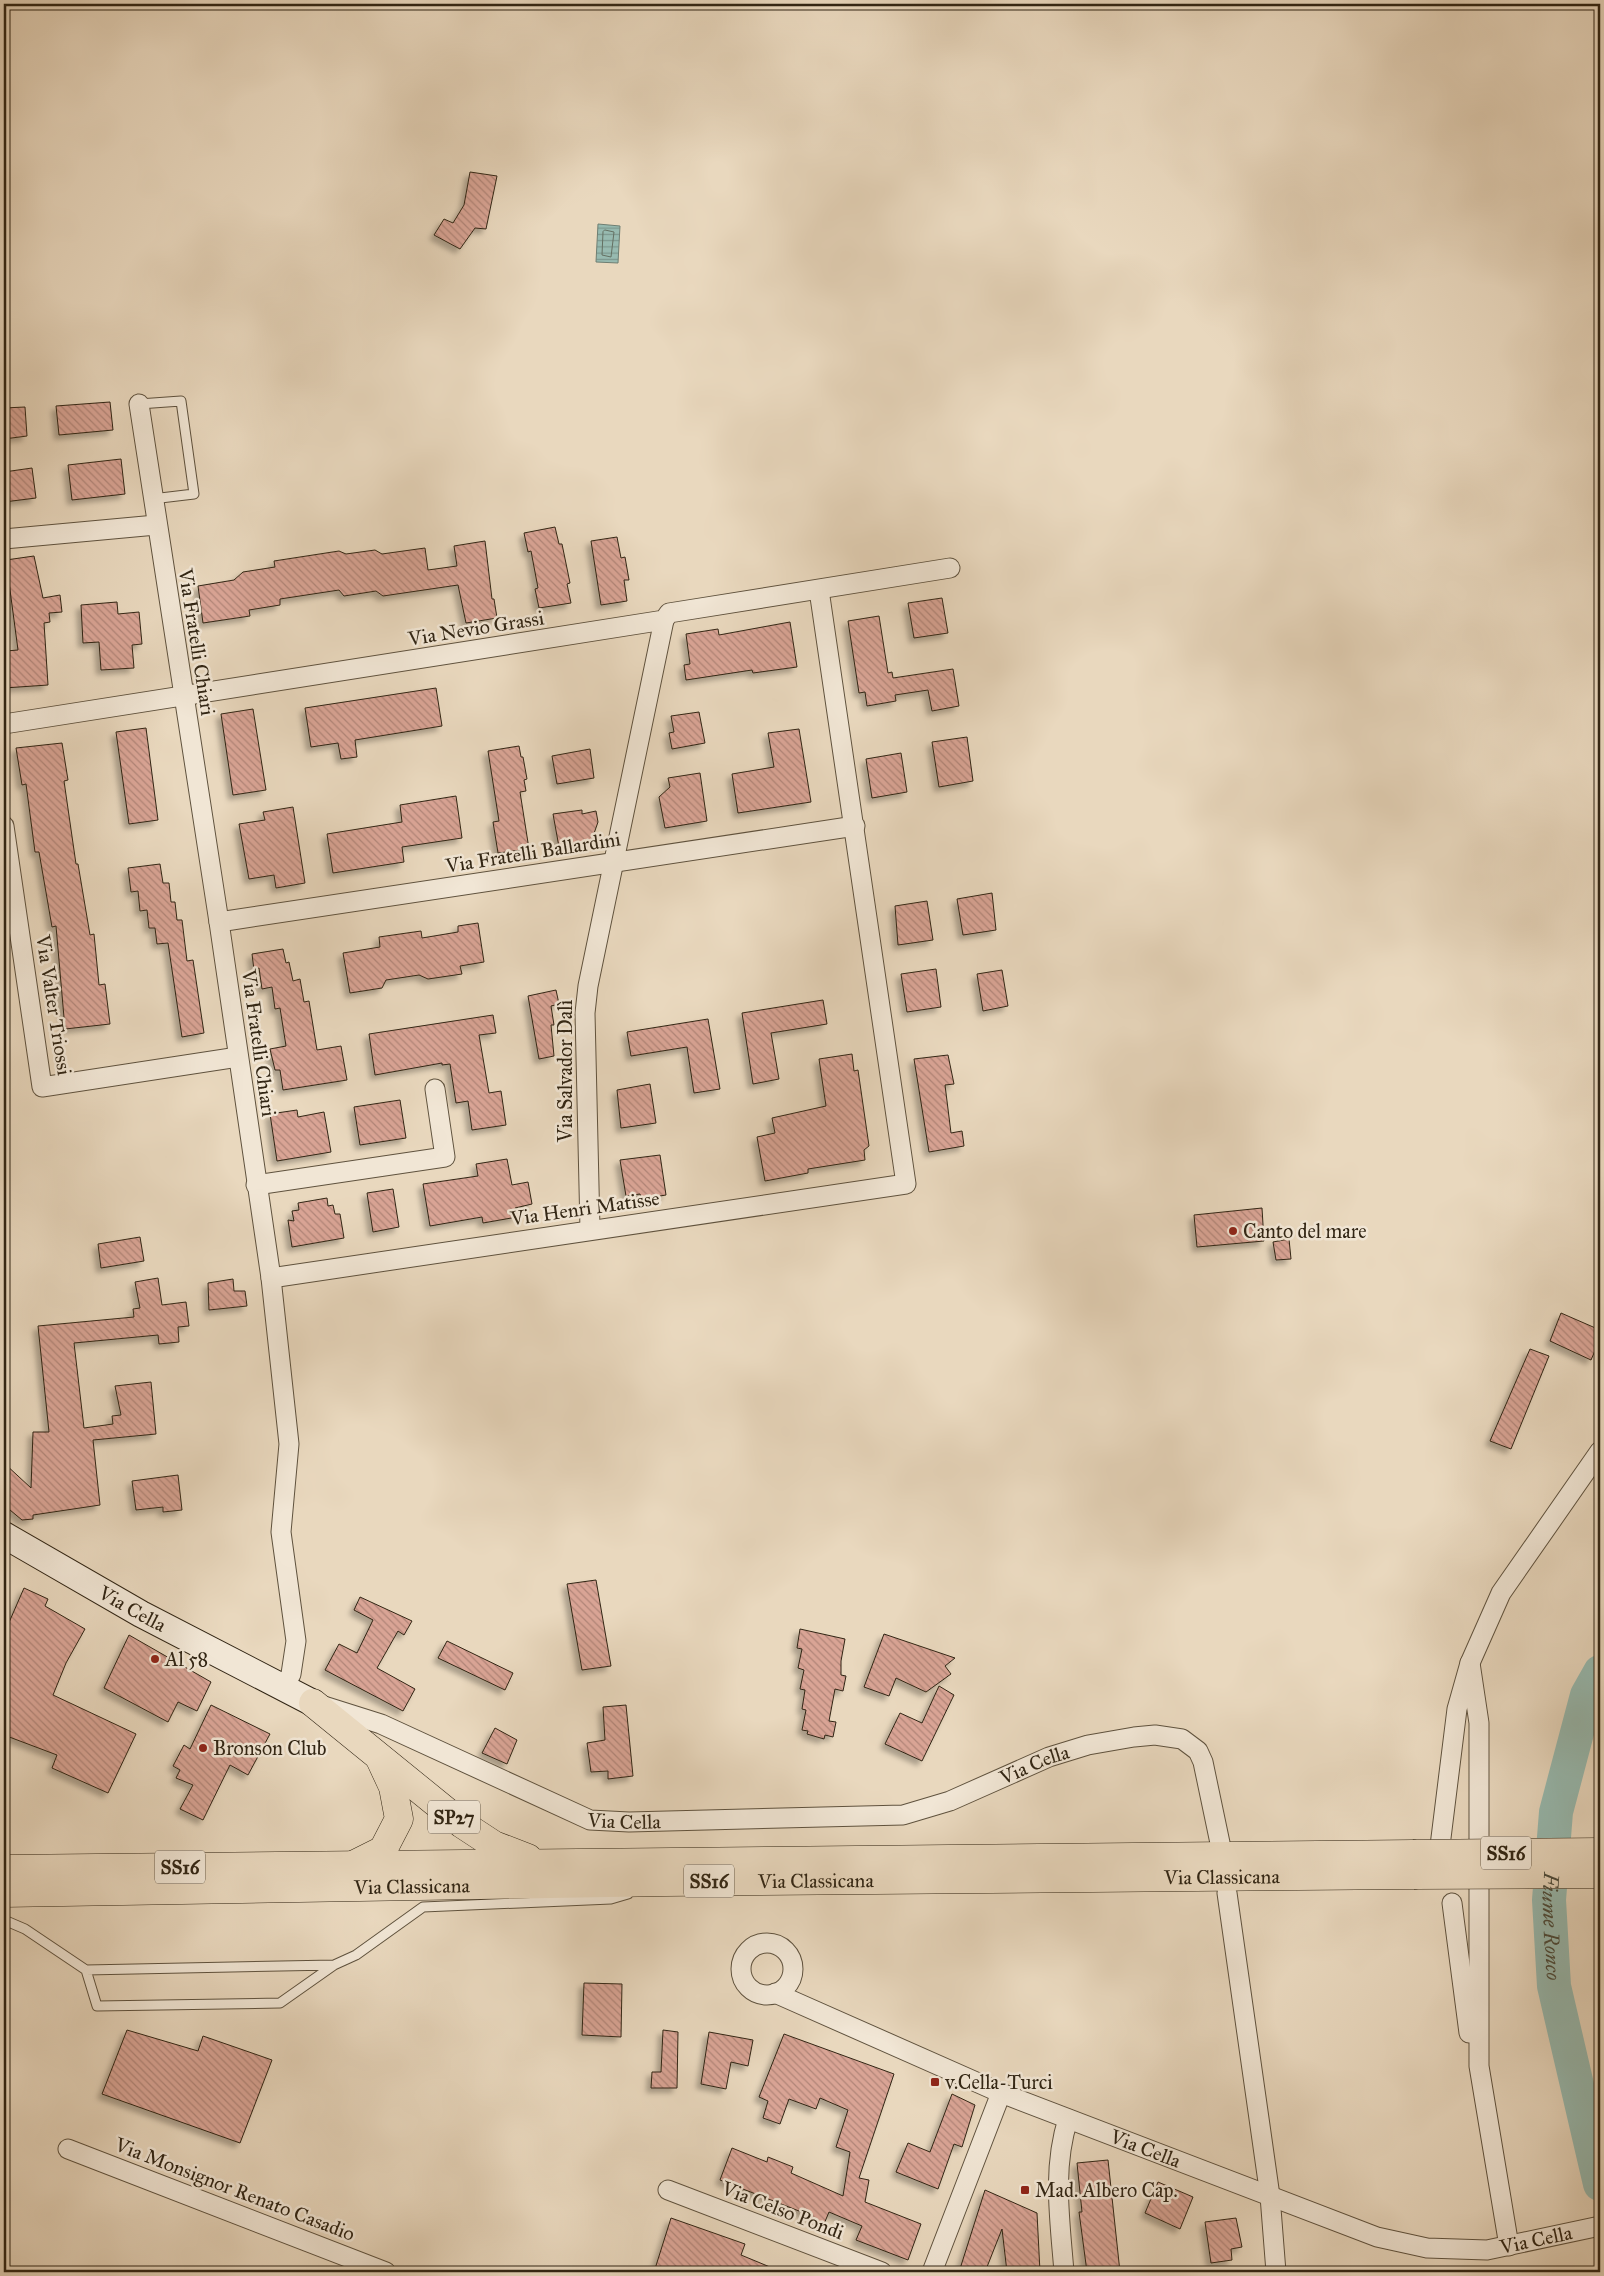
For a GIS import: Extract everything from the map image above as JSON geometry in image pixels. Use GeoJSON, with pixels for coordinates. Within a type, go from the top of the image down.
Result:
{"type":"FeatureCollection","features":[{"type":"Feature","properties":{"kind":"highway","name":"SP27"},"geometry":{"type":"LineString","coordinates":[[313,1702],[462,1824],[494,1845],[541,1863]]}},
{"type":"Feature","properties":{"kind":"highway","name":"SP27"},"geometry":{"type":"LineString","coordinates":[[356,1864],[383,1850],[399,1819],[393,1787],[377,1753]]}},
{"type":"Feature","properties":{"kind":"highway","name":"Via Classicana"},"geometry":{"type":"LineString","coordinates":[[4,1893],[666,1882],[1413,1864],[1439,1854],[1600,1852]]}},
{"type":"Feature","properties":{"kind":"highway","name":"Via Classicana"},"geometry":{"type":"LineString","coordinates":[[4,1869],[541,1863],[1413,1864],[1600,1874]]}},
{"type":"Feature","properties":{"kind":"street","name":"Via Fratelli Chiari"},"geometry":{"type":"LineString","coordinates":[[139,404],[152,500],[219,922],[271,1278],[290,1444],[281,1532],[296,1641],[292,1674],[284,1688]]}},
{"type":"Feature","properties":{"kind":"street"},"geometry":{"type":"LineString","coordinates":[[4,539],[156,525]]}},
{"type":"Feature","properties":{"kind":"street","name":"Via Nevio Grassi"},"geometry":{"type":"LineString","coordinates":[[4,724],[664,620],[669,612],[950,568]]}},
{"type":"Feature","properties":{"kind":"street"},"geometry":{"type":"LineString","coordinates":[[819,590],[855,826]]}},
{"type":"Feature","properties":{"kind":"street","name":"Via Salvador Dalì"},"geometry":{"type":"LineString","coordinates":[[590,1230],[585,1013],[613,863],[664,620]]}},
{"type":"Feature","properties":{"kind":"street","name":"Via Valter Triossi"},"geometry":{"type":"LineString","coordinates":[[4,826],[42,1087],[238,1057]]}},
{"type":"Feature","properties":{"kind":"street","name":"Via Fratelli Ballardini"},"geometry":{"type":"LineString","coordinates":[[219,922],[855,826]]}},
{"type":"Feature","properties":{"kind":"street","name":"Via Henri Matisse"},"geometry":{"type":"LineString","coordinates":[[271,1278],[906,1184],[855,826]]}},
{"type":"Feature","properties":{"kind":"street"},"geometry":{"type":"LineString","coordinates":[[256,1185],[445,1157],[435,1089]]}},
{"type":"Feature","properties":{"kind":"street"},"geometry":{"type":"LineString","coordinates":[[1439,1854],[1457,1709],[1470,1663],[1501,1594],[1600,1451]]}},
{"type":"Feature","properties":{"kind":"street","name":"Via Cella"},"geometry":{"type":"LineString","coordinates":[[4,1535],[141,1614],[284,1688],[313,1702],[381,1724],[590,1820],[628,1822],[903,1815],[950,1801],[1059,1754],[1108,1741],[1148,1736],[1170,1736],[1190,1744],[1198,1751],[1203,1762],[1220,1842]]}},
{"type":"Feature","properties":{"kind":"street"},"geometry":{"type":"LineString","coordinates":[[1470,1663],[1480,1723],[1479,2066]]}},
{"type":"Feature","properties":{"kind":"street"},"geometry":{"type":"LineString","coordinates":[[1226,1893],[1270,2196],[1276,2272]]}},
{"type":"Feature","properties":{"kind":"street"},"geometry":{"type":"LineString","coordinates":[[1452,1902],[1469,2032],[1479,2066],[1516,2245]]}},
{"type":"Feature","properties":{"kind":"street","name":"Via Cella"},"geometry":{"type":"LineString","coordinates":[[775,1994],[1001,2093],[1377,2237],[1407,2244],[1465,2251],[1516,2245],[1600,2226]]}},
{"type":"Feature","properties":{"kind":"street"},"geometry":{"type":"LineString","coordinates":[[932,2272],[1001,2093]]}},
{"type":"Feature","properties":{"kind":"street"},"geometry":{"type":"LineString","coordinates":[[1064,2272],[1057,2187],[1068,2119]]}},
{"type":"Feature","properties":{"kind":"street","name":"Via Monsignor Renato Casadio"},"geometry":{"type":"LineString","coordinates":[[68,2149],[386,2272]]}},
{"type":"Feature","properties":{"kind":"street","name":"Via Celso Pondi"},"geometry":{"type":"LineString","coordinates":[[668,2190],[882,2272]]}},
{"type":"Feature","properties":{"kind":"lane"},"geometry":{"type":"LineString","coordinates":[[139,404],[181,401],[194,494],[152,500]]}},
{"type":"Feature","properties":{"kind":"lane"},"geometry":{"type":"LineString","coordinates":[[86,1970],[97,2006],[280,2003],[334,1965],[356,1955],[423,1907],[611,1899],[666,1882]]}},
{"type":"Feature","properties":{"kind":"lane"},"geometry":{"type":"LineString","coordinates":[[4,1920],[25,1929],[86,1970],[334,1965]]}},
{"type":"Feature","properties":{"kind":"water"},"geometry":{"type":"Polygon","coordinates":[[[598,224],[620,226],[618,263],[596,262],[598,224]]]}},
{"type":"Feature","properties":{"kind":"building"},"geometry":{"type":"Polygon","coordinates":[[[470,172],[497,176],[486,229],[475,228],[460,249],[434,235],[444,219],[453,223],[464,205],[470,172]]]}},
{"type":"Feature","properties":{"kind":"building"},"geometry":{"type":"Polygon","coordinates":[[[110,402],[113,430],[59,435],[56,406],[110,402]]]}},
{"type":"Feature","properties":{"kind":"building"},"geometry":{"type":"Polygon","coordinates":[[[25,407],[27,436],[4,439],[4,408],[25,407]]]}},
{"type":"Feature","properties":{"kind":"building"},"geometry":{"type":"Polygon","coordinates":[[[121,459],[125,494],[72,500],[68,465],[121,459]]]}},
{"type":"Feature","properties":{"kind":"building"},"geometry":{"type":"Polygon","coordinates":[[[32,468],[36,498],[4,502],[4,472],[32,468]]]}},
{"type":"Feature","properties":{"kind":"building"},"geometry":{"type":"Polygon","coordinates":[[[555,527],[559,544],[562,544],[570,583],[567,584],[571,603],[539,608],[535,589],[538,588],[531,551],[528,552],[524,533],[555,527]]]}},
{"type":"Feature","properties":{"kind":"building"},"geometry":{"type":"Polygon","coordinates":[[[617,537],[621,558],[625,557],[629,580],[624,580],[627,601],[601,605],[591,541],[617,537]]]}},
{"type":"Feature","properties":{"kind":"building"},"geometry":{"type":"Polygon","coordinates":[[[485,541],[492,599],[494,599],[497,618],[466,623],[458,585],[383,596],[376,591],[344,596],[339,590],[280,599],[280,605],[249,610],[250,616],[203,623],[198,586],[234,580],[243,572],[275,567],[274,561],[339,551],[346,554],[375,550],[382,554],[425,548],[428,570],[457,566],[454,546],[485,541]]]}},
{"type":"Feature","properties":{"kind":"building"},"geometry":{"type":"Polygon","coordinates":[[[34,556],[43,598],[60,595],[62,612],[49,613],[50,622],[44,623],[48,685],[4,688],[4,667],[7,667],[6,651],[18,650],[6,560],[34,556]]]}},
{"type":"Feature","properties":{"kind":"building"},"geometry":{"type":"Polygon","coordinates":[[[942,598],[948,633],[914,638],[908,603],[942,598]]]}},
{"type":"Feature","properties":{"kind":"building"},"geometry":{"type":"Polygon","coordinates":[[[117,602],[118,614],[139,612],[142,644],[132,645],[134,668],[101,670],[99,642],[83,643],[81,605],[117,602]]]}},
{"type":"Feature","properties":{"kind":"building"},"geometry":{"type":"Polygon","coordinates":[[[879,616],[888,673],[892,672],[893,678],[953,669],[959,706],[932,711],[928,690],[895,695],[896,701],[867,706],[865,692],[859,693],[848,621],[879,616]]]}},
{"type":"Feature","properties":{"kind":"building"},"geometry":{"type":"Polygon","coordinates":[[[790,622],[797,667],[753,673],[752,670],[686,680],[684,665],[690,664],[686,634],[718,629],[719,635],[790,622]]]}},
{"type":"Feature","properties":{"kind":"building"},"geometry":{"type":"Polygon","coordinates":[[[436,688],[442,726],[355,740],[357,757],[341,759],[338,743],[311,747],[305,708],[436,688]]]}},
{"type":"Feature","properties":{"kind":"building"},"geometry":{"type":"Polygon","coordinates":[[[253,709],[266,790],[233,795],[221,714],[253,709]]]}},
{"type":"Feature","properties":{"kind":"building"},"geometry":{"type":"Polygon","coordinates":[[[699,712],[705,743],[672,749],[669,733],[674,732],[671,716],[699,712]]]}},
{"type":"Feature","properties":{"kind":"building"},"geometry":{"type":"Polygon","coordinates":[[[146,728],[158,820],[129,824],[116,732],[146,728]]]}},
{"type":"Feature","properties":{"kind":"building"},"geometry":{"type":"Polygon","coordinates":[[[799,729],[811,802],[738,813],[732,774],[774,767],[768,733],[799,729]]]}},
{"type":"Feature","properties":{"kind":"building"},"geometry":{"type":"Polygon","coordinates":[[[967,737],[973,781],[939,787],[932,742],[967,737]]]}},
{"type":"Feature","properties":{"kind":"building"},"geometry":{"type":"Polygon","coordinates":[[[62,743],[68,780],[64,781],[76,864],[78,864],[90,935],[94,934],[99,985],[105,984],[110,1024],[65,1029],[56,926],[52,927],[39,852],[35,852],[26,784],[22,785],[16,748],[62,743]]]}},
{"type":"Feature","properties":{"kind":"building"},"geometry":{"type":"Polygon","coordinates":[[[519,746],[527,779],[524,780],[526,791],[520,792],[529,849],[498,853],[493,822],[499,821],[488,751],[519,746]]]}},
{"type":"Feature","properties":{"kind":"building"},"geometry":{"type":"Polygon","coordinates":[[[590,749],[594,778],[557,784],[552,756],[590,749]]]}},
{"type":"Feature","properties":{"kind":"building"},"geometry":{"type":"Polygon","coordinates":[[[901,753],[907,792],[872,798],[866,759],[901,753]]]}},
{"type":"Feature","properties":{"kind":"building"},"geometry":{"type":"Polygon","coordinates":[[[700,773],[707,821],[665,828],[659,797],[670,787],[668,778],[700,773]]]}},
{"type":"Feature","properties":{"kind":"building"},"geometry":{"type":"Polygon","coordinates":[[[456,796],[462,838],[402,847],[404,862],[333,873],[327,834],[402,822],[400,805],[456,796]]]}},
{"type":"Feature","properties":{"kind":"building"},"geometry":{"type":"Polygon","coordinates":[[[293,807],[305,883],[276,888],[274,875],[249,879],[239,824],[265,820],[263,812],[293,807]]]}},
{"type":"Feature","properties":{"kind":"building"},"geometry":{"type":"Polygon","coordinates":[[[582,810],[582,814],[596,811],[598,822],[591,842],[559,847],[553,814],[582,810]]]}},
{"type":"Feature","properties":{"kind":"building"},"geometry":{"type":"Polygon","coordinates":[[[160,864],[163,883],[169,883],[171,902],[175,902],[177,920],[182,920],[187,961],[193,960],[204,1033],[182,1037],[168,943],[157,944],[155,928],[149,928],[147,910],[140,911],[138,891],[131,892],[128,868],[160,864]]]}},
{"type":"Feature","properties":{"kind":"building"},"geometry":{"type":"Polygon","coordinates":[[[992,893],[996,930],[963,935],[957,899],[992,893]]]}},
{"type":"Feature","properties":{"kind":"building"},"geometry":{"type":"Polygon","coordinates":[[[927,901],[933,940],[898,945],[895,906],[927,901]]]}},
{"type":"Feature","properties":{"kind":"building"},"geometry":{"type":"Polygon","coordinates":[[[478,923],[484,962],[460,966],[462,974],[428,979],[419,975],[386,980],[382,988],[350,993],[343,953],[380,947],[379,937],[421,931],[422,938],[458,932],[458,926],[478,923]]]}},
{"type":"Feature","properties":{"kind":"building"},"geometry":{"type":"Polygon","coordinates":[[[283,949],[286,963],[289,962],[293,981],[300,979],[304,1002],[309,1001],[317,1050],[341,1046],[347,1080],[283,1090],[280,1070],[275,1070],[270,1049],[286,1046],[280,1008],[275,1009],[272,987],[262,989],[259,968],[254,970],[252,954],[283,949]]]}},
{"type":"Feature","properties":{"kind":"building"},"geometry":{"type":"Polygon","coordinates":[[[936,969],[941,1007],[907,1012],[901,974],[936,969]]]}},
{"type":"Feature","properties":{"kind":"building"},"geometry":{"type":"Polygon","coordinates":[[[1002,970],[1008,1006],[983,1011],[977,974],[1002,970]]]}},
{"type":"Feature","properties":{"kind":"building"},"geometry":{"type":"Polygon","coordinates":[[[556,990],[559,1004],[551,1006],[554,1025],[551,1025],[554,1056],[539,1059],[528,996],[556,990]]]}},
{"type":"Feature","properties":{"kind":"building"},"geometry":{"type":"Polygon","coordinates":[[[823,1000],[827,1024],[771,1033],[779,1079],[753,1084],[742,1013],[823,1000]]]}},
{"type":"Feature","properties":{"kind":"building"},"geometry":{"type":"Polygon","coordinates":[[[493,1015],[496,1033],[479,1035],[489,1093],[501,1091],[506,1125],[472,1130],[468,1101],[456,1103],[450,1064],[442,1065],[442,1063],[375,1075],[369,1034],[493,1015]]]}},
{"type":"Feature","properties":{"kind":"building"},"geometry":{"type":"Polygon","coordinates":[[[708,1019],[720,1089],[694,1093],[687,1047],[631,1056],[627,1032],[708,1019]]]}},
{"type":"Feature","properties":{"kind":"building"},"geometry":{"type":"Polygon","coordinates":[[[852,1054],[854,1071],[858,1070],[869,1146],[864,1150],[865,1160],[808,1169],[808,1173],[765,1181],[757,1137],[775,1133],[772,1118],[826,1106],[819,1059],[852,1054]]]}},
{"type":"Feature","properties":{"kind":"building"},"geometry":{"type":"Polygon","coordinates":[[[948,1055],[954,1084],[945,1085],[951,1133],[962,1131],[964,1146],[929,1152],[914,1059],[948,1055]]]}},
{"type":"Feature","properties":{"kind":"building"},"geometry":{"type":"Polygon","coordinates":[[[650,1084],[656,1123],[621,1128],[617,1090],[650,1084]]]}},
{"type":"Feature","properties":{"kind":"building"},"geometry":{"type":"Polygon","coordinates":[[[400,1100],[406,1138],[360,1145],[354,1107],[400,1100]]]}},
{"type":"Feature","properties":{"kind":"building"},"geometry":{"type":"Polygon","coordinates":[[[297,1110],[298,1117],[324,1112],[331,1152],[277,1161],[270,1114],[297,1110]]]}},
{"type":"Feature","properties":{"kind":"building"},"geometry":{"type":"Polygon","coordinates":[[[660,1155],[666,1195],[641,1199],[640,1194],[626,1196],[620,1160],[660,1155]]]}},
{"type":"Feature","properties":{"kind":"building"},"geometry":{"type":"Polygon","coordinates":[[[507,1159],[512,1185],[528,1182],[532,1204],[515,1208],[517,1217],[483,1223],[482,1217],[430,1226],[423,1184],[478,1176],[476,1164],[507,1159]]]}},
{"type":"Feature","properties":{"kind":"building"},"geometry":{"type":"Polygon","coordinates":[[[393,1189],[399,1227],[373,1232],[367,1193],[393,1189]]]}},
{"type":"Feature","properties":{"kind":"building"},"geometry":{"type":"Polygon","coordinates":[[[327,1198],[328,1206],[333,1205],[335,1214],[340,1214],[344,1238],[292,1247],[288,1220],[294,1221],[292,1211],[299,1210],[298,1203],[327,1198]]]}},
{"type":"Feature","properties":{"kind":"building"},"geometry":{"type":"Polygon","coordinates":[[[1262,1208],[1264,1241],[1197,1247],[1194,1215],[1262,1208]]]}},
{"type":"Feature","properties":{"kind":"building"},"geometry":{"type":"Polygon","coordinates":[[[140,1237],[144,1261],[101,1268],[98,1244],[140,1237]]]}},
{"type":"Feature","properties":{"kind":"building"},"geometry":{"type":"Polygon","coordinates":[[[1289,1239],[1291,1259],[1276,1260],[1273,1242],[1289,1239]]]}},
{"type":"Feature","properties":{"kind":"building"},"geometry":{"type":"Polygon","coordinates":[[[158,1278],[162,1305],[186,1302],[189,1326],[178,1327],[179,1342],[159,1344],[158,1335],[74,1343],[84,1428],[113,1424],[112,1416],[121,1415],[115,1386],[151,1382],[156,1434],[93,1440],[100,1505],[33,1515],[33,1519],[22,1520],[4,1505],[4,1463],[31,1488],[33,1432],[49,1432],[38,1326],[134,1317],[133,1309],[140,1308],[135,1282],[158,1278]]]}},
{"type":"Feature","properties":{"kind":"building"},"geometry":{"type":"Polygon","coordinates":[[[233,1279],[234,1291],[245,1291],[247,1306],[209,1310],[208,1283],[233,1279]]]}},
{"type":"Feature","properties":{"kind":"building"},"geometry":{"type":"Polygon","coordinates":[[[1561,1313],[1600,1330],[1600,1339],[1591,1360],[1550,1341],[1561,1313]]]}},
{"type":"Feature","properties":{"kind":"building"},"geometry":{"type":"Polygon","coordinates":[[[1530,1349],[1549,1356],[1511,1449],[1490,1441],[1530,1349]]]}},
{"type":"Feature","properties":{"kind":"building"},"geometry":{"type":"Polygon","coordinates":[[[178,1475],[182,1510],[163,1512],[163,1507],[136,1510],[132,1481],[178,1475]]]}},
{"type":"Feature","properties":{"kind":"building"},"geometry":{"type":"Polygon","coordinates":[[[596,1580],[611,1666],[582,1670],[567,1584],[596,1580]]]}},
{"type":"Feature","properties":{"kind":"building"},"geometry":{"type":"Polygon","coordinates":[[[24,1588],[48,1599],[45,1606],[85,1629],[66,1663],[53,1695],[136,1734],[108,1793],[52,1768],[57,1755],[4,1735],[4,1625],[7,1627],[24,1588]]]}},
{"type":"Feature","properties":{"kind":"building"},"geometry":{"type":"Polygon","coordinates":[[[360,1597],[412,1621],[404,1635],[398,1631],[377,1668],[415,1689],[403,1711],[325,1670],[339,1644],[357,1653],[373,1620],[354,1610],[360,1597]]]}},
{"type":"Feature","properties":{"kind":"building"},"geometry":{"type":"Polygon","coordinates":[[[800,1629],[845,1639],[841,1661],[841,1675],[846,1676],[843,1691],[835,1689],[829,1721],[836,1722],[833,1737],[825,1735],[824,1739],[807,1734],[808,1731],[802,1730],[806,1710],[802,1709],[805,1690],[800,1689],[804,1670],[798,1668],[802,1649],[797,1648],[800,1629]]]}},
{"type":"Feature","properties":{"kind":"building"},"geometry":{"type":"Polygon","coordinates":[[[884,1634],[955,1658],[945,1666],[951,1674],[926,1692],[896,1678],[889,1696],[864,1687],[884,1634]]]}},
{"type":"Feature","properties":{"kind":"building"},"geometry":{"type":"Polygon","coordinates":[[[129,1635],[211,1682],[197,1711],[178,1702],[168,1722],[104,1688],[129,1635]]]}},
{"type":"Feature","properties":{"kind":"building"},"geometry":{"type":"Polygon","coordinates":[[[447,1641],[513,1673],[505,1690],[438,1658],[447,1641]]]}},
{"type":"Feature","properties":{"kind":"building"},"geometry":{"type":"Polygon","coordinates":[[[939,1686],[954,1695],[922,1761],[885,1744],[900,1713],[922,1723],[939,1686]]]}},
{"type":"Feature","properties":{"kind":"building"},"geometry":{"type":"Polygon","coordinates":[[[211,1705],[270,1734],[248,1775],[230,1765],[203,1820],[180,1809],[193,1785],[176,1778],[180,1770],[173,1766],[184,1745],[190,1749],[211,1705]]]}},
{"type":"Feature","properties":{"kind":"building"},"geometry":{"type":"Polygon","coordinates":[[[626,1705],[633,1776],[608,1779],[608,1771],[591,1772],[587,1743],[605,1740],[603,1707],[626,1705]]]}},
{"type":"Feature","properties":{"kind":"building"},"geometry":{"type":"Polygon","coordinates":[[[495,1728],[517,1740],[507,1764],[482,1753],[495,1728]]]}},
{"type":"Feature","properties":{"kind":"building"},"geometry":{"type":"Polygon","coordinates":[[[584,1983],[622,1984],[621,2037],[582,2035],[584,1983]]]}},
{"type":"Feature","properties":{"kind":"building"},"geometry":{"type":"Polygon","coordinates":[[[127,2030],[198,2051],[203,2036],[272,2060],[240,2143],[102,2094],[127,2030]]]}},
{"type":"Feature","properties":{"kind":"building"},"geometry":{"type":"Polygon","coordinates":[[[663,2030],[678,2032],[677,2088],[651,2088],[652,2072],[661,2072],[663,2030]]]}},
{"type":"Feature","properties":{"kind":"building"},"geometry":{"type":"Polygon","coordinates":[[[709,2032],[753,2040],[748,2066],[731,2062],[726,2089],[701,2084],[709,2032]]]}},
{"type":"Feature","properties":{"kind":"building"},"geometry":{"type":"Polygon","coordinates":[[[784,2034],[894,2074],[859,2178],[869,2180],[865,2202],[921,2224],[908,2260],[856,2240],[862,2226],[829,2212],[824,2224],[799,2211],[720,2180],[732,2148],[767,2162],[768,2157],[793,2167],[791,2173],[843,2196],[850,2152],[836,2147],[848,2110],[820,2098],[816,2109],[789,2099],[780,2124],[763,2118],[768,2101],[759,2097],[784,2034]]]}},
{"type":"Feature","properties":{"kind":"building"},"geometry":{"type":"Polygon","coordinates":[[[952,2094],[975,2105],[962,2147],[954,2144],[938,2189],[896,2172],[908,2143],[930,2152],[952,2094]]]}},
{"type":"Feature","properties":{"kind":"building"},"geometry":{"type":"Polygon","coordinates":[[[1108,2160],[1120,2272],[1087,2272],[1079,2212],[1082,2212],[1077,2163],[1108,2160]]]}},
{"type":"Feature","properties":{"kind":"building"},"geometry":{"type":"Polygon","coordinates":[[[1158,2182],[1193,2197],[1180,2229],[1145,2213],[1158,2182]]]}},
{"type":"Feature","properties":{"kind":"building"},"geometry":{"type":"Polygon","coordinates":[[[985,2190],[1037,2213],[1040,2272],[1007,2272],[1002,2229],[985,2272],[959,2272],[985,2190]]]}},
{"type":"Feature","properties":{"kind":"building"},"geometry":{"type":"Polygon","coordinates":[[[671,2218],[745,2244],[741,2255],[782,2272],[654,2272],[671,2218]]]}},
{"type":"Feature","properties":{"kind":"building"},"geometry":{"type":"Polygon","coordinates":[[[1236,2218],[1242,2247],[1231,2249],[1232,2260],[1211,2263],[1205,2222],[1236,2218]]]}},
{"type":"Feature","properties":{"kind":"waterway","name":"Fiume Ronco"},"geometry":{"type":"LineString","coordinates":[[1600,1672],[1587,1695],[1556,1812],[1549,1900],[1554,1986],[1600,2184]]}},
{"type":"Feature","properties":{"kind":"place","name":"Canto del mare"},"geometry":{"type":"Point","coordinates":[1233,1231]}},
{"type":"Feature","properties":{"kind":"place","name":"Al 58"},"geometry":{"type":"Point","coordinates":[155,1659]}},
{"type":"Feature","properties":{"kind":"place","name":"Bronson Club"},"geometry":{"type":"Point","coordinates":[203,1748]}},
{"type":"Feature","properties":{"kind":"place","name":"v.Cella-Turci"},"geometry":{"type":"Point","coordinates":[935,2082]}},
{"type":"Feature","properties":{"kind":"place","name":"Mad. Albero Cap."},"geometry":{"type":"Point","coordinates":[1025,2190]}}]}
